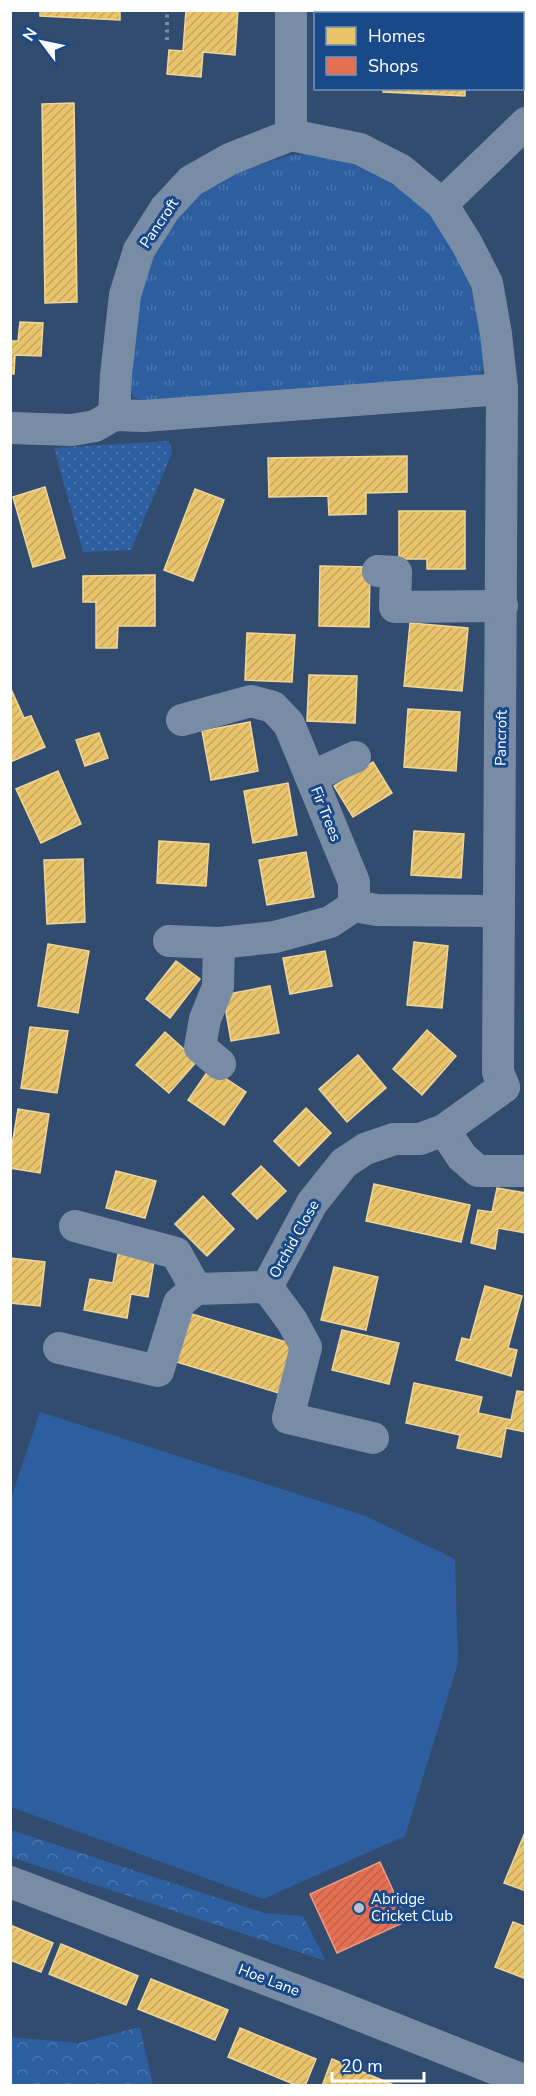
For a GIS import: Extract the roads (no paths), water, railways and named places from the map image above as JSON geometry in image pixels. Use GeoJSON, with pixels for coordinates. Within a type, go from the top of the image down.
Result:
{"type":"FeatureCollection","features":[{"type":"Feature","properties":{"kind":"street"},"geometry":{"type":"LineString","coordinates":[[291,10],[291,135]]}},
{"type":"Feature","properties":{"kind":"street"},"geometry":{"type":"LineString","coordinates":[[442,204],[525,123]]}},
{"type":"Feature","properties":{"kind":"street","name":"Pancroft"},"geometry":{"type":"LineString","coordinates":[[114,414],[125,295],[139,250],[165,209],[191,181],[230,159],[291,135],[360,148],[401,170],[442,204],[466,244],[487,284],[502,388],[498,1072],[515,1091]]}},
{"type":"Feature","properties":{"kind":"street"},"geometry":{"type":"LineString","coordinates":[[10,428],[72,430],[95,426],[114,414],[144,416],[502,388]]}},
{"type":"Feature","properties":{"kind":"street"},"geometry":{"type":"LineString","coordinates":[[378,571],[396,572],[395,608],[502,606]]}},
{"type":"Feature","properties":{"kind":"street","name":"Fir Trees"},"geometry":{"type":"LineString","coordinates":[[182,720],[252,701],[273,707],[289,724],[354,882],[354,906]]}},
{"type":"Feature","properties":{"kind":"street"},"geometry":{"type":"LineString","coordinates":[[311,777],[355,757]]}},
{"type":"Feature","properties":{"kind":"street"},"geometry":{"type":"LineString","coordinates":[[170,941],[219,943],[275,937],[330,922],[354,906],[377,910],[499,911]]}},
{"type":"Feature","properties":{"kind":"street"},"geometry":{"type":"LineString","coordinates":[[219,943],[218,987],[205,1019],[200,1047],[219,1064]]}},
{"type":"Feature","properties":{"kind":"street","name":"Orchid Close"},"geometry":{"type":"LineString","coordinates":[[209,1288],[267,1287],[312,1203],[344,1163],[365,1149],[394,1139],[420,1139],[444,1130],[515,1091]]}},
{"type":"Feature","properties":{"kind":"street"},"geometry":{"type":"LineString","coordinates":[[444,1130],[462,1157],[478,1170],[525,1171]]}},
{"type":"Feature","properties":{"kind":"street"},"geometry":{"type":"LineString","coordinates":[[59,1348],[158,1371],[179,1303],[209,1288],[176,1253],[75,1226]]}},
{"type":"Feature","properties":{"kind":"street"},"geometry":{"type":"LineString","coordinates":[[267,1287],[292,1321],[306,1347],[288,1418],[373,1438]]}},
{"type":"Feature","properties":{"kind":"street","name":"Hoe Lane"},"geometry":{"type":"LineString","coordinates":[[10,1882],[323,2001],[525,2081]]}},
{"type":"Feature","properties":{"kind":"place","name":"Abridge Cricket Club"},"geometry":{"type":"Point","coordinates":[359,1908]}}]}
